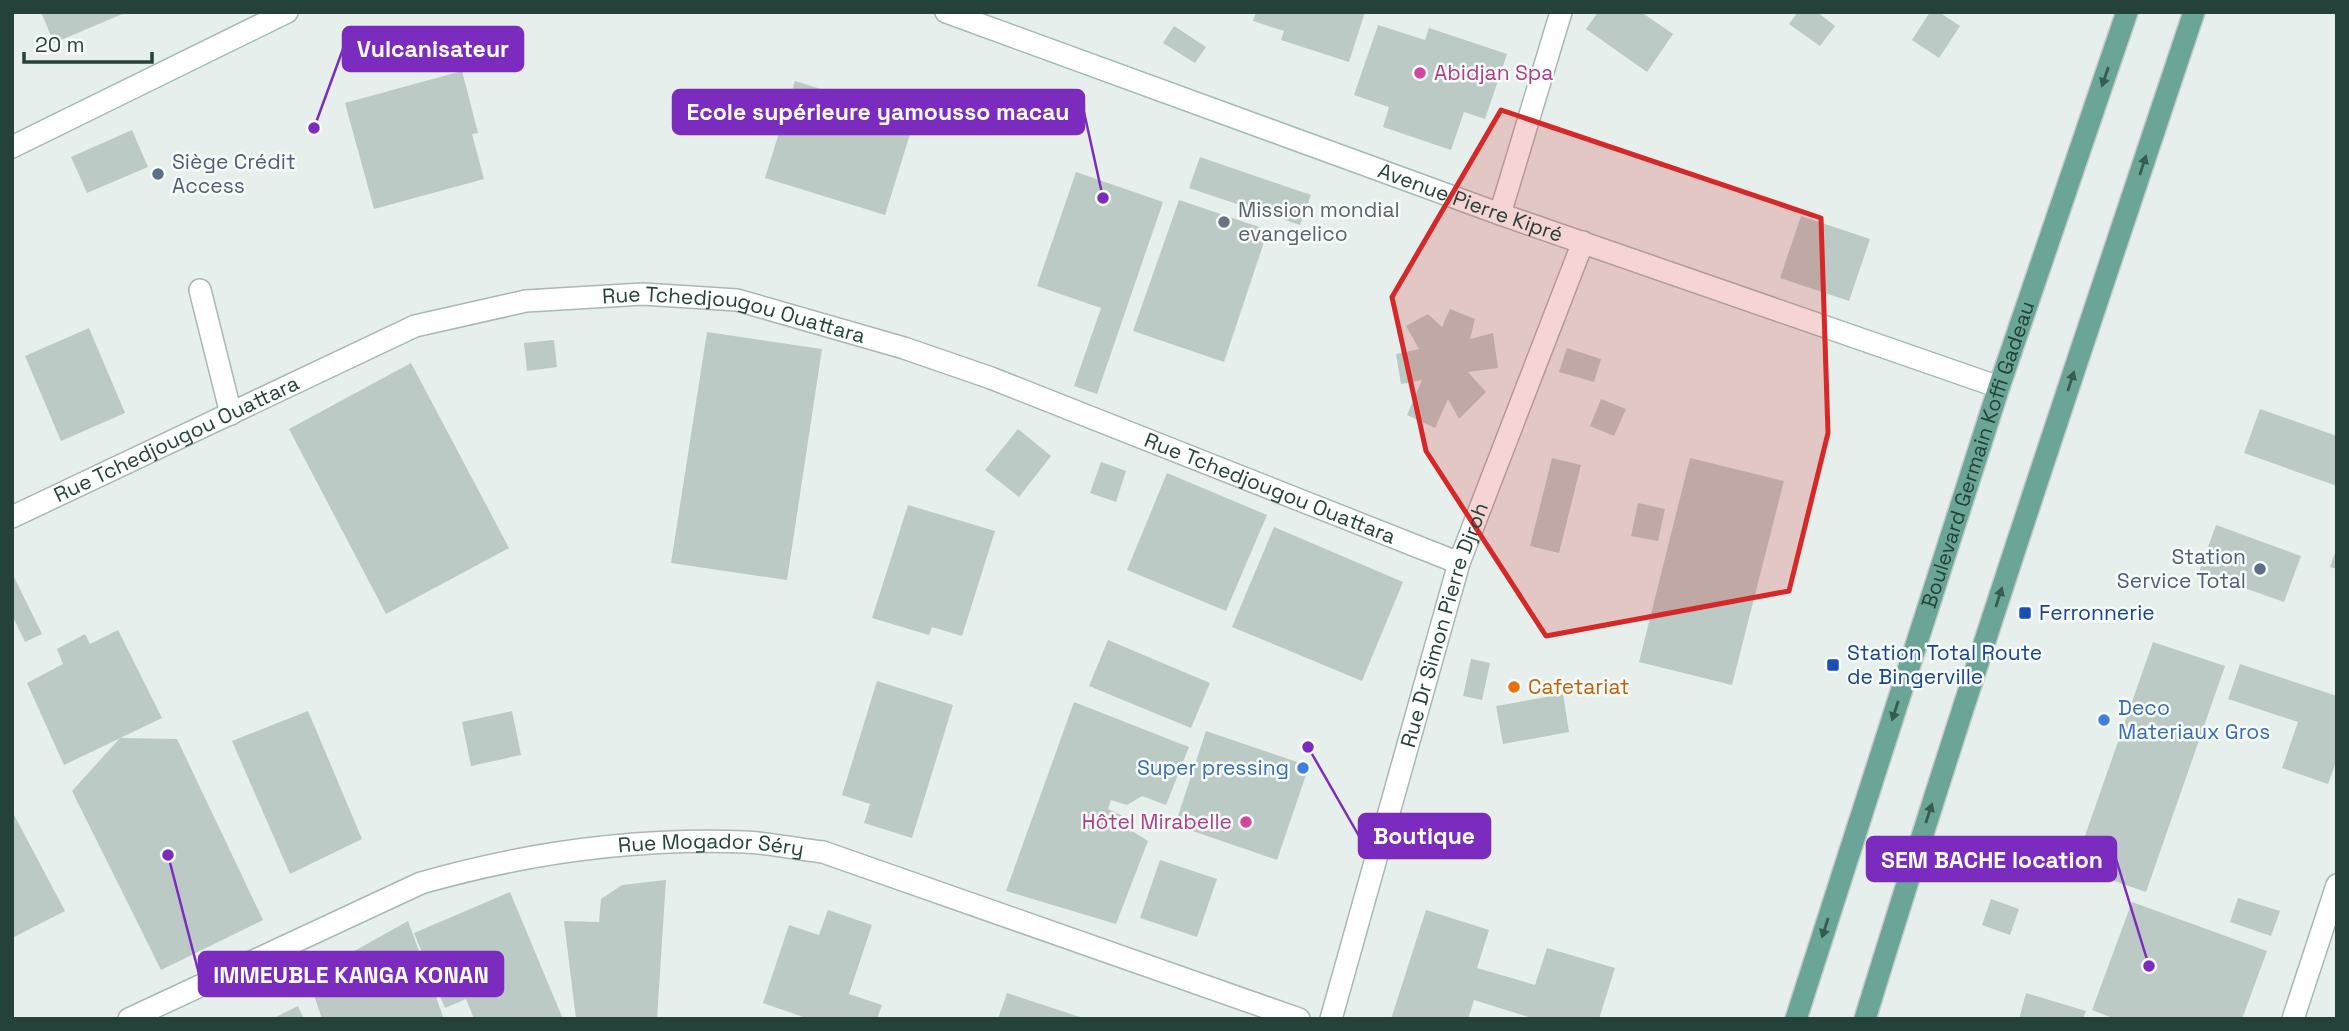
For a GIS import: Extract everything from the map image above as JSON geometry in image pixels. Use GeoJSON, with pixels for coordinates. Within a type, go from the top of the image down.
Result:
{"type":"FeatureCollection","features":[{"type":"Feature","properties":{"kind":"main road","name":"Boulevard Germain Koffi Gadeau"},"geometry":{"type":"LineString","coordinates":[[1797,1019],[1999,387],[2127,12]]}},
{"type":"Feature","properties":{"kind":"main road"},"geometry":{"type":"LineString","coordinates":[[1865,1019],[1987,633],[2194,12]]}},
{"type":"Feature","properties":{"kind":"street"},"geometry":{"type":"LineString","coordinates":[[12,148],[287,12]]}},
{"type":"Feature","properties":{"kind":"street","name":"Avenue Pierre Kipré"},"geometry":{"type":"LineString","coordinates":[[946,12],[1500,214],[1999,387]]}},
{"type":"Feature","properties":{"kind":"street"},"geometry":{"type":"LineString","coordinates":[[1500,214],[1561,12]]}},
{"type":"Feature","properties":{"kind":"street","name":"Rue Dr Simon Pierre Djroh"},"geometry":{"type":"LineString","coordinates":[[1331,1019],[1459,563],[1583,242]]}},
{"type":"Feature","properties":{"kind":"street"},"geometry":{"type":"LineString","coordinates":[[200,290],[231,414]]}},
{"type":"Feature","properties":{"kind":"street","name":"Rue Tchedjougou Ouattara"},"geometry":{"type":"LineString","coordinates":[[12,517],[415,326],[526,301],[643,294],[737,300],[904,348],[991,378],[1459,563]]}},
{"type":"Feature","properties":{"kind":"street","name":"Rue Mogador Séry"},"geometry":{"type":"LineString","coordinates":[[129,1019],[421,883],[467,870],[587,848],[655,842],[746,842],[823,852],[1299,1019]]}},
{"type":"Feature","properties":{"kind":"street"},"geometry":{"type":"LineString","coordinates":[[2293,1019],[2337,886]]}},
{"type":"Feature","properties":{"kind":"highlighted area"},"geometry":{"type":"Polygon","coordinates":[[[1501,110],[1821,218],[1828,433],[1789,591],[1546,636],[1426,451],[1392,297],[1501,110]]]}},
{"type":"Feature","properties":{"kind":"building"},"geometry":{"type":"Polygon","coordinates":[[[41,12],[127,12],[54,43],[41,12]]]}},
{"type":"Feature","properties":{"kind":"building"},"geometry":{"type":"Polygon","coordinates":[[[1256,12],[1365,12],[1349,62],[1281,40],[1284,31],[1253,21],[1256,12]]]}},
{"type":"Feature","properties":{"kind":"building"},"geometry":{"type":"Polygon","coordinates":[[[1598,12],[1641,12],[1673,34],[1647,72],[1586,29],[1598,12]]]}},
{"type":"Feature","properties":{"kind":"building"},"geometry":{"type":"Polygon","coordinates":[[[1798,12],[1817,12],[1835,26],[1820,46],[1789,24],[1798,12]]]}},
{"type":"Feature","properties":{"kind":"building"},"geometry":{"type":"Polygon","coordinates":[[[1930,12],[1939,12],[1960,26],[1939,58],[1912,40],[1930,12]]]}},
{"type":"Feature","properties":{"kind":"building"},"geometry":{"type":"Polygon","coordinates":[[[1378,25],[1425,40],[1429,28],[1507,54],[1485,119],[1464,112],[1451,150],[1383,127],[1389,107],[1354,95],[1378,25]]]}},
{"type":"Feature","properties":{"kind":"building"},"geometry":{"type":"Polygon","coordinates":[[[1174,26],[1206,47],[1195,63],[1163,43],[1174,26]]]}},
{"type":"Feature","properties":{"kind":"building"},"geometry":{"type":"Polygon","coordinates":[[[462,71],[478,133],[472,134],[484,179],[374,209],[345,103],[462,71]]]}},
{"type":"Feature","properties":{"kind":"building"},"geometry":{"type":"Polygon","coordinates":[[[795,81],[915,118],[885,215],[765,178],[795,81]]]}},
{"type":"Feature","properties":{"kind":"building"},"geometry":{"type":"Polygon","coordinates":[[[132,130],[148,167],[87,193],[71,157],[132,130]]]}},
{"type":"Feature","properties":{"kind":"building"},"geometry":{"type":"Polygon","coordinates":[[[1200,157],[1311,195],[1300,225],[1189,188],[1200,157]]]}},
{"type":"Feature","properties":{"kind":"building"},"geometry":{"type":"Polygon","coordinates":[[[1076,172],[1163,202],[1097,394],[1074,386],[1101,308],[1037,286],[1076,172]]]}},
{"type":"Feature","properties":{"kind":"building"},"geometry":{"type":"Polygon","coordinates":[[[1179,200],[1268,230],[1224,362],[1133,331],[1179,200]]]}},
{"type":"Feature","properties":{"kind":"building"},"geometry":{"type":"Polygon","coordinates":[[[1801,216],[1870,239],[1849,301],[1780,278],[1801,216]]]}},
{"type":"Feature","properties":{"kind":"building"},"geometry":{"type":"Polygon","coordinates":[[[1450,309],[1475,319],[1470,339],[1493,333],[1498,368],[1468,372],[1486,392],[1459,419],[1448,399],[1435,428],[1407,415],[1422,380],[1401,384],[1396,354],[1419,349],[1406,326],[1428,314],[1442,327],[1450,309]]]}},
{"type":"Feature","properties":{"kind":"building"},"geometry":{"type":"Polygon","coordinates":[[[89,328],[125,413],[61,441],[25,356],[89,328]]]}},
{"type":"Feature","properties":{"kind":"building"},"geometry":{"type":"Polygon","coordinates":[[[707,332],[822,349],[787,580],[671,563],[707,332]]]}},
{"type":"Feature","properties":{"kind":"building"},"geometry":{"type":"Polygon","coordinates":[[[554,340],[557,367],[527,371],[524,343],[554,340]]]}},
{"type":"Feature","properties":{"kind":"building"},"geometry":{"type":"Polygon","coordinates":[[[1567,348],[1601,359],[1594,382],[1559,372],[1567,348]]]}},
{"type":"Feature","properties":{"kind":"building"},"geometry":{"type":"Polygon","coordinates":[[[411,363],[509,548],[386,614],[289,429],[411,363]]]}},
{"type":"Feature","properties":{"kind":"building"},"geometry":{"type":"Polygon","coordinates":[[[1601,399],[1626,409],[1614,436],[1590,426],[1601,399]]]}},
{"type":"Feature","properties":{"kind":"building"},"geometry":{"type":"Polygon","coordinates":[[[2260,409],[2337,436],[2337,486],[2244,453],[2260,409]]]}},
{"type":"Feature","properties":{"kind":"building"},"geometry":{"type":"Polygon","coordinates":[[[1018,429],[1051,456],[1019,497],[985,470],[1018,429]]]}},
{"type":"Feature","properties":{"kind":"building"},"geometry":{"type":"Polygon","coordinates":[[[1552,458],[1581,465],[1559,553],[1530,546],[1552,458]]]}},
{"type":"Feature","properties":{"kind":"building"},"geometry":{"type":"Polygon","coordinates":[[[1690,458],[1784,481],[1732,685],[1639,662],[1690,458]]]}},
{"type":"Feature","properties":{"kind":"building"},"geometry":{"type":"Polygon","coordinates":[[[1101,462],[1126,471],[1116,502],[1090,493],[1101,462]]]}},
{"type":"Feature","properties":{"kind":"building"},"geometry":{"type":"Polygon","coordinates":[[[1167,473],[1267,515],[1226,611],[1127,570],[1167,473]]]}},
{"type":"Feature","properties":{"kind":"building"},"geometry":{"type":"Polygon","coordinates":[[[1638,503],[1665,509],[1658,541],[1631,536],[1638,503]]]}},
{"type":"Feature","properties":{"kind":"building"},"geometry":{"type":"Polygon","coordinates":[[[908,505],[995,531],[962,636],[932,627],[929,635],[872,618],[908,505]]]}},
{"type":"Feature","properties":{"kind":"building"},"geometry":{"type":"Polygon","coordinates":[[[2216,525],[2301,556],[2284,602],[2199,572],[2216,525]]]}},
{"type":"Feature","properties":{"kind":"building"},"geometry":{"type":"Polygon","coordinates":[[[1274,527],[1403,582],[1362,681],[1232,627],[1274,527]]]}},
{"type":"Feature","properties":{"kind":"building"},"geometry":{"type":"Polygon","coordinates":[[[2337,550],[2337,569],[2330,567],[2337,550]]]}},
{"type":"Feature","properties":{"kind":"building"},"geometry":{"type":"Polygon","coordinates":[[[12,573],[42,634],[25,642],[12,615],[12,573]]]}},
{"type":"Feature","properties":{"kind":"building"},"geometry":{"type":"Polygon","coordinates":[[[118,630],[162,718],[64,765],[27,683],[63,664],[57,649],[85,634],[90,644],[118,630]]]}},
{"type":"Feature","properties":{"kind":"building"},"geometry":{"type":"Polygon","coordinates":[[[1108,640],[1210,683],[1191,728],[1089,686],[1108,640]]]}},
{"type":"Feature","properties":{"kind":"building"},"geometry":{"type":"Polygon","coordinates":[[[2153,642],[2225,666],[2146,892],[2074,867],[2153,642]]]}},
{"type":"Feature","properties":{"kind":"building"},"geometry":{"type":"Polygon","coordinates":[[[1471,659],[1490,663],[1482,700],[1463,696],[1471,659]]]}},
{"type":"Feature","properties":{"kind":"building"},"geometry":{"type":"Polygon","coordinates":[[[2240,664],[2337,696],[2337,759],[2328,784],[2282,768],[2298,722],[2228,699],[2240,664]]]}},
{"type":"Feature","properties":{"kind":"building"},"geometry":{"type":"Polygon","coordinates":[[[877,681],[953,705],[912,838],[864,823],[870,804],[842,795],[877,681]]]}},
{"type":"Feature","properties":{"kind":"building"},"geometry":{"type":"Polygon","coordinates":[[[1563,694],[1569,732],[1503,744],[1496,706],[1563,694]]]}},
{"type":"Feature","properties":{"kind":"building"},"geometry":{"type":"Polygon","coordinates":[[[1074,702],[1189,747],[1166,805],[1142,796],[1127,805],[1111,800],[1108,809],[1127,818],[1127,828],[1148,841],[1116,924],[1006,891],[1074,702]]]}},
{"type":"Feature","properties":{"kind":"building"},"geometry":{"type":"Polygon","coordinates":[[[308,711],[362,839],[290,874],[232,741],[308,711]]]}},
{"type":"Feature","properties":{"kind":"building"},"geometry":{"type":"Polygon","coordinates":[[[512,711],[521,755],[471,766],[462,722],[512,711]]]}},
{"type":"Feature","properties":{"kind":"building"},"geometry":{"type":"Polygon","coordinates":[[[1206,731],[1309,766],[1277,860],[1175,825],[1206,731]]]}},
{"type":"Feature","properties":{"kind":"building"},"geometry":{"type":"Polygon","coordinates":[[[120,738],[177,739],[263,920],[161,970],[72,791],[120,738]]]}},
{"type":"Feature","properties":{"kind":"building"},"geometry":{"type":"Polygon","coordinates":[[[12,811],[65,911],[12,938],[12,811]]]}},
{"type":"Feature","properties":{"kind":"building"},"geometry":{"type":"Polygon","coordinates":[[[1160,860],[1217,879],[1197,937],[1140,918],[1160,860]]]}},
{"type":"Feature","properties":{"kind":"building"},"geometry":{"type":"Polygon","coordinates":[[[666,880],[657,1019],[576,1019],[564,921],[599,922],[601,899],[622,885],[666,880]]]}},
{"type":"Feature","properties":{"kind":"building"},"geometry":{"type":"Polygon","coordinates":[[[510,892],[563,1019],[474,1019],[466,999],[445,1008],[414,933],[510,892]]]}},
{"type":"Feature","properties":{"kind":"building"},"geometry":{"type":"Polygon","coordinates":[[[2238,898],[2280,911],[2271,936],[2230,922],[2238,898]]]}},
{"type":"Feature","properties":{"kind":"building"},"geometry":{"type":"Polygon","coordinates":[[[1991,899],[2019,909],[2010,935],[1982,925],[1991,899]]]}},
{"type":"Feature","properties":{"kind":"building"},"geometry":{"type":"Polygon","coordinates":[[[2132,902],[2267,951],[2242,1019],[2115,1019],[2092,1010],[2132,902]]]}},
{"type":"Feature","properties":{"kind":"building"},"geometry":{"type":"Polygon","coordinates":[[[828,910],[872,925],[849,994],[882,1005],[877,1019],[809,1019],[763,1003],[789,925],[819,935],[828,910]]]}},
{"type":"Feature","properties":{"kind":"building"},"geometry":{"type":"Polygon","coordinates":[[[1426,910],[1489,930],[1477,968],[1535,985],[1547,948],[1615,968],[1599,1019],[1535,1019],[1474,1000],[1468,1019],[1391,1019],[1426,910]]]}},
{"type":"Feature","properties":{"kind":"building"},"geometry":{"type":"Polygon","coordinates":[[[408,921],[444,1019],[322,1019],[308,977],[408,921]]]}},
{"type":"Feature","properties":{"kind":"building"},"geometry":{"type":"Polygon","coordinates":[[[1007,993],[1083,1018],[1083,1019],[998,1019],[1007,993]]]}},
{"type":"Feature","properties":{"kind":"building"},"geometry":{"type":"Polygon","coordinates":[[[2026,993],[2086,1011],[2083,1019],[2019,1019],[2026,993]]]}},
{"type":"Feature","properties":{"kind":"building"},"geometry":{"type":"Polygon","coordinates":[[[298,1006],[304,1019],[272,1019],[298,1006]]]}},
{"type":"Feature","properties":{"kind":"place","name":"Abidjan Spa"},"geometry":{"type":"Point","coordinates":[1420,73]}},
{"type":"Feature","properties":{"kind":"place","name":"Vulcanisateur"},"geometry":{"type":"Point","coordinates":[314,128]}},
{"type":"Feature","properties":{"kind":"place","name":"Siège Crédit Access"},"geometry":{"type":"Point","coordinates":[158,174]}},
{"type":"Feature","properties":{"kind":"place","name":"Ecole supérieure yamousso macau"},"geometry":{"type":"Point","coordinates":[1103,198]}},
{"type":"Feature","properties":{"kind":"place","name":"Mission mondial evangelico"},"geometry":{"type":"Point","coordinates":[1224,222]}},
{"type":"Feature","properties":{"kind":"place","name":"Station Service Total"},"geometry":{"type":"Point","coordinates":[2260,569]}},
{"type":"Feature","properties":{"kind":"place","name":"Ferronnerie"},"geometry":{"type":"Point","coordinates":[2025,613]}},
{"type":"Feature","properties":{"kind":"place","name":"Station Total Route de Bingerville"},"geometry":{"type":"Point","coordinates":[1833,665]}},
{"type":"Feature","properties":{"kind":"place","name":"Cafetariat"},"geometry":{"type":"Point","coordinates":[1514,687]}},
{"type":"Feature","properties":{"kind":"place","name":"Deco Materiaux Gros"},"geometry":{"type":"Point","coordinates":[2104,720]}},
{"type":"Feature","properties":{"kind":"place","name":"Boutique"},"geometry":{"type":"Point","coordinates":[1308,747]}},
{"type":"Feature","properties":{"kind":"place","name":"Super pressing"},"geometry":{"type":"Point","coordinates":[1303,768]}},
{"type":"Feature","properties":{"kind":"place","name":"Hôtel Mirabelle"},"geometry":{"type":"Point","coordinates":[1246,822]}},
{"type":"Feature","properties":{"kind":"place","name":"IMMEUBLE KANGA KONAN"},"geometry":{"type":"Point","coordinates":[168,855]}},
{"type":"Feature","properties":{"kind":"place","name":"SEM BACHE location"},"geometry":{"type":"Point","coordinates":[2149,966]}}]}
